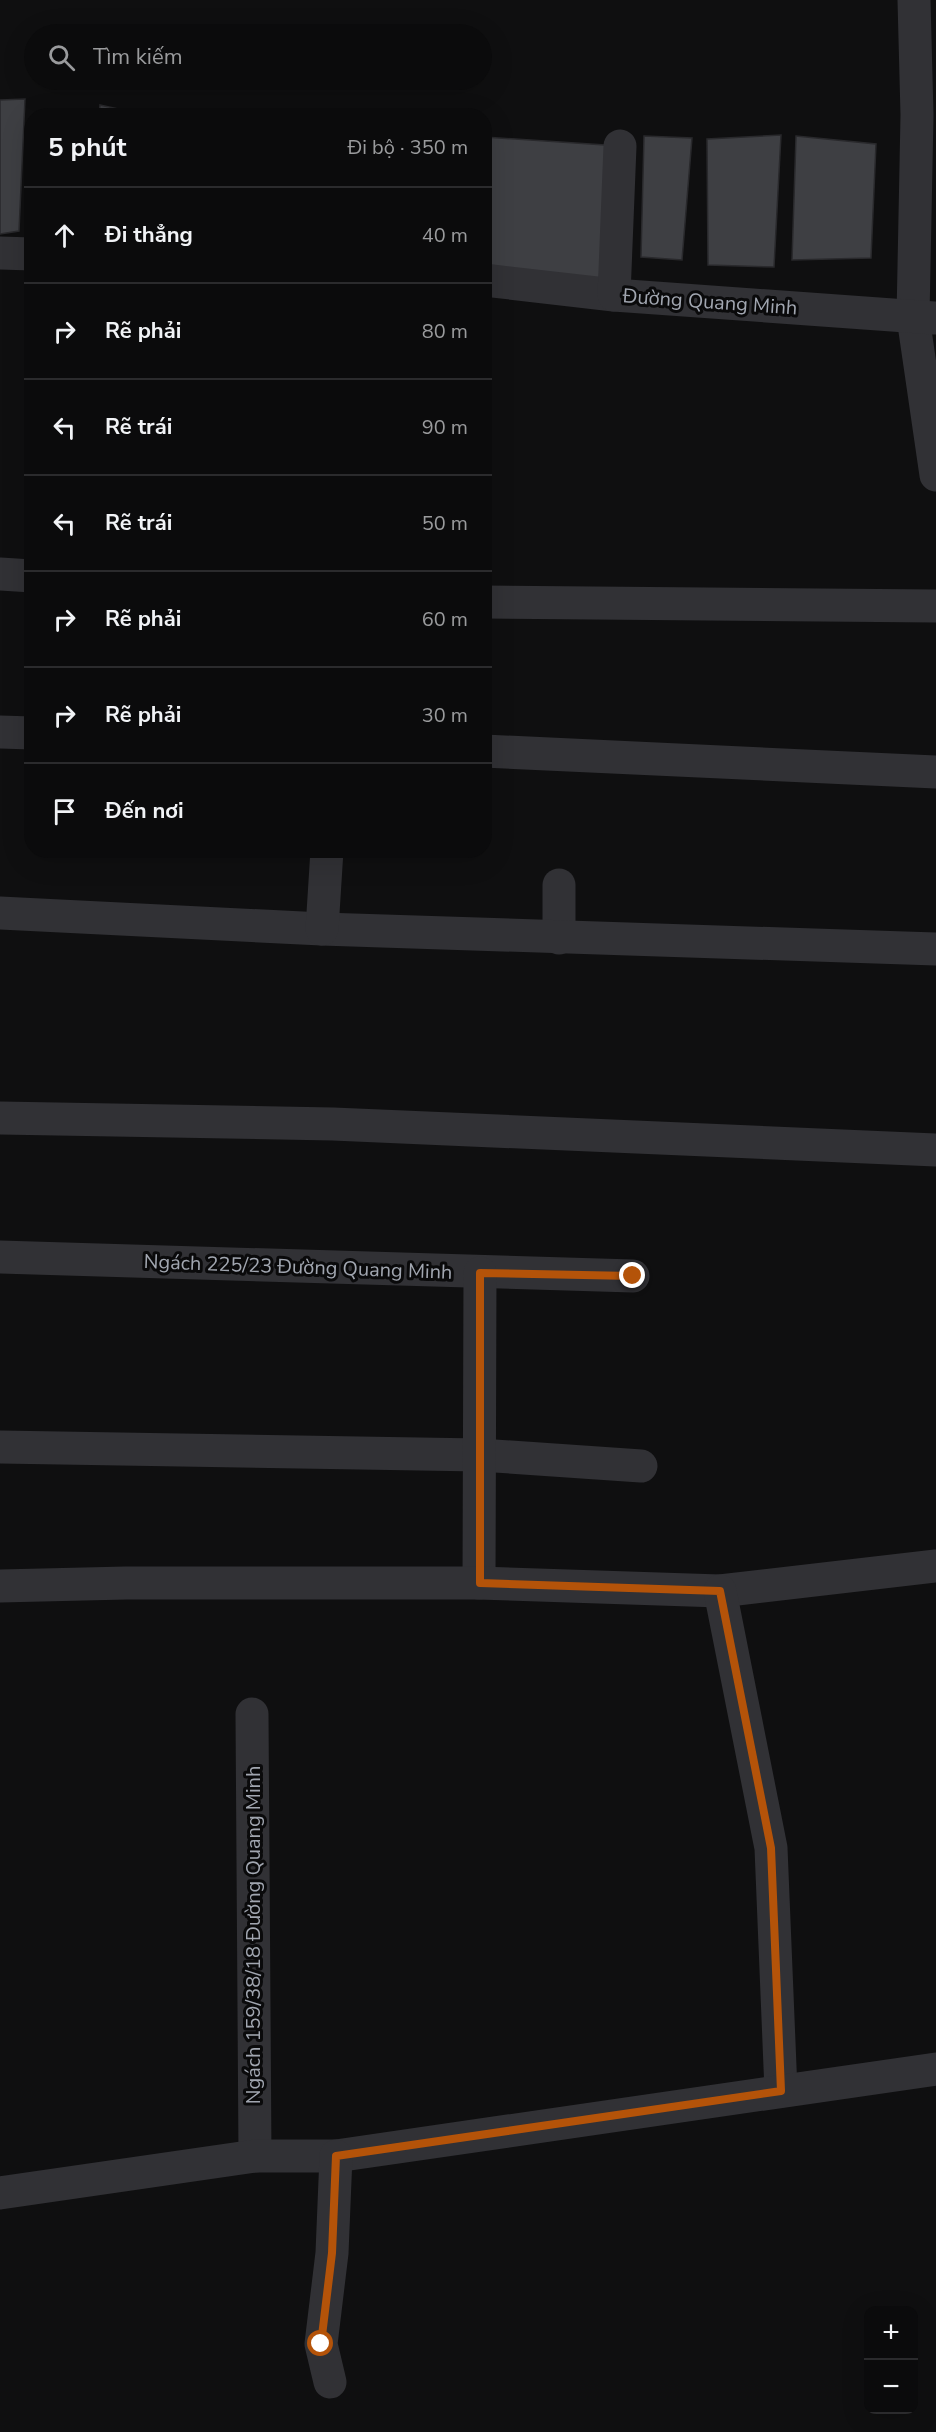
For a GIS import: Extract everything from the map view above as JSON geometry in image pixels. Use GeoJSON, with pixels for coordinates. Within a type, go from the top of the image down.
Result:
{"type":"FeatureCollection","features":[{"type":"Feature","properties":{"kind":"street"},"geometry":{"type":"LineString","coordinates":[[914,0],[924,318],[936,475]]}},
{"type":"Feature","properties":{"kind":"street"},"geometry":{"type":"LineString","coordinates":[[614,295],[620,146]]}},
{"type":"Feature","properties":{"kind":"street"},"geometry":{"type":"LineString","coordinates":[[0,253],[24,254]]}},
{"type":"Feature","properties":{"kind":"street","name":"Đường Quang Minh"},"geometry":{"type":"LineString","coordinates":[[492,281],[614,295],[924,318]]}},
{"type":"Feature","properties":{"kind":"street"},"geometry":{"type":"LineString","coordinates":[[0,574],[24,576]]}},
{"type":"Feature","properties":{"kind":"street"},"geometry":{"type":"LineString","coordinates":[[492,602],[936,606]]}},
{"type":"Feature","properties":{"kind":"street"},"geometry":{"type":"LineString","coordinates":[[0,732],[24,733]]}},
{"type":"Feature","properties":{"kind":"street"},"geometry":{"type":"LineString","coordinates":[[492,751],[936,772]]}},
{"type":"Feature","properties":{"kind":"street"},"geometry":{"type":"LineString","coordinates":[[321,929],[326,858]]}},
{"type":"Feature","properties":{"kind":"street"},"geometry":{"type":"LineString","coordinates":[[559,885],[560,938]]}},
{"type":"Feature","properties":{"kind":"street"},"geometry":{"type":"LineString","coordinates":[[0,913],[321,929],[936,949]]}},
{"type":"Feature","properties":{"kind":"street"},"geometry":{"type":"LineString","coordinates":[[0,1118],[333,1124],[936,1150]]}},
{"type":"Feature","properties":{"kind":"street","name":"Ngách 225/23 Đường Quang Minh"},"geometry":{"type":"LineString","coordinates":[[0,1257],[633,1276]]}},
{"type":"Feature","properties":{"kind":"street"},"geometry":{"type":"LineString","coordinates":[[480,1273],[480,1583]]}},
{"type":"Feature","properties":{"kind":"street"},"geometry":{"type":"LineString","coordinates":[[0,1447],[480,1455],[641,1466]]}},
{"type":"Feature","properties":{"kind":"street"},"geometry":{"type":"LineString","coordinates":[[0,1586],[126,1583],[480,1583],[720,1591],[936,1566]]}},
{"type":"Feature","properties":{"kind":"street"},"geometry":{"type":"LineString","coordinates":[[720,1591],[771,1848],[781,2091]]}},
{"type":"Feature","properties":{"kind":"street","name":"Ngách 159/38/18 Đường Quang Minh"},"geometry":{"type":"LineString","coordinates":[[252,1713],[255,2156]]}},
{"type":"Feature","properties":{"kind":"street"},"geometry":{"type":"LineString","coordinates":[[0,2193],[255,2156],[336,2156],[936,2069]]}},
{"type":"Feature","properties":{"kind":"street"},"geometry":{"type":"LineString","coordinates":[[330,2382],[321,2344],[332,2253],[336,2156]]}},
{"type":"Feature","properties":{"kind":"building"},"geometry":{"type":"Polygon","coordinates":[[[25,99],[19,231],[0,234],[0,100],[25,99]]]}},
{"type":"Feature","properties":{"kind":"building"},"geometry":{"type":"Polygon","coordinates":[[[781,135],[774,267],[708,265],[707,139],[781,135]]]}},
{"type":"Feature","properties":{"kind":"building"},"geometry":{"type":"Polygon","coordinates":[[[644,136],[692,138],[682,260],[641,257],[644,136]]]}},
{"type":"Feature","properties":{"kind":"building"},"geometry":{"type":"Polygon","coordinates":[[[796,136],[876,144],[871,258],[792,260],[796,136]]]}},
{"type":"Feature","properties":{"kind":"building"},"geometry":{"type":"Polygon","coordinates":[[[492,138],[620,146],[614,295],[492,281],[492,138]]]}},
{"type":"Feature","properties":{"kind":"route"},"geometry":{"type":"LineString","coordinates":[[321,2344],[332,2253],[336,2156],[781,2091],[771,1848],[720,1591],[480,1583],[480,1273],[633,1276]]}}]}
